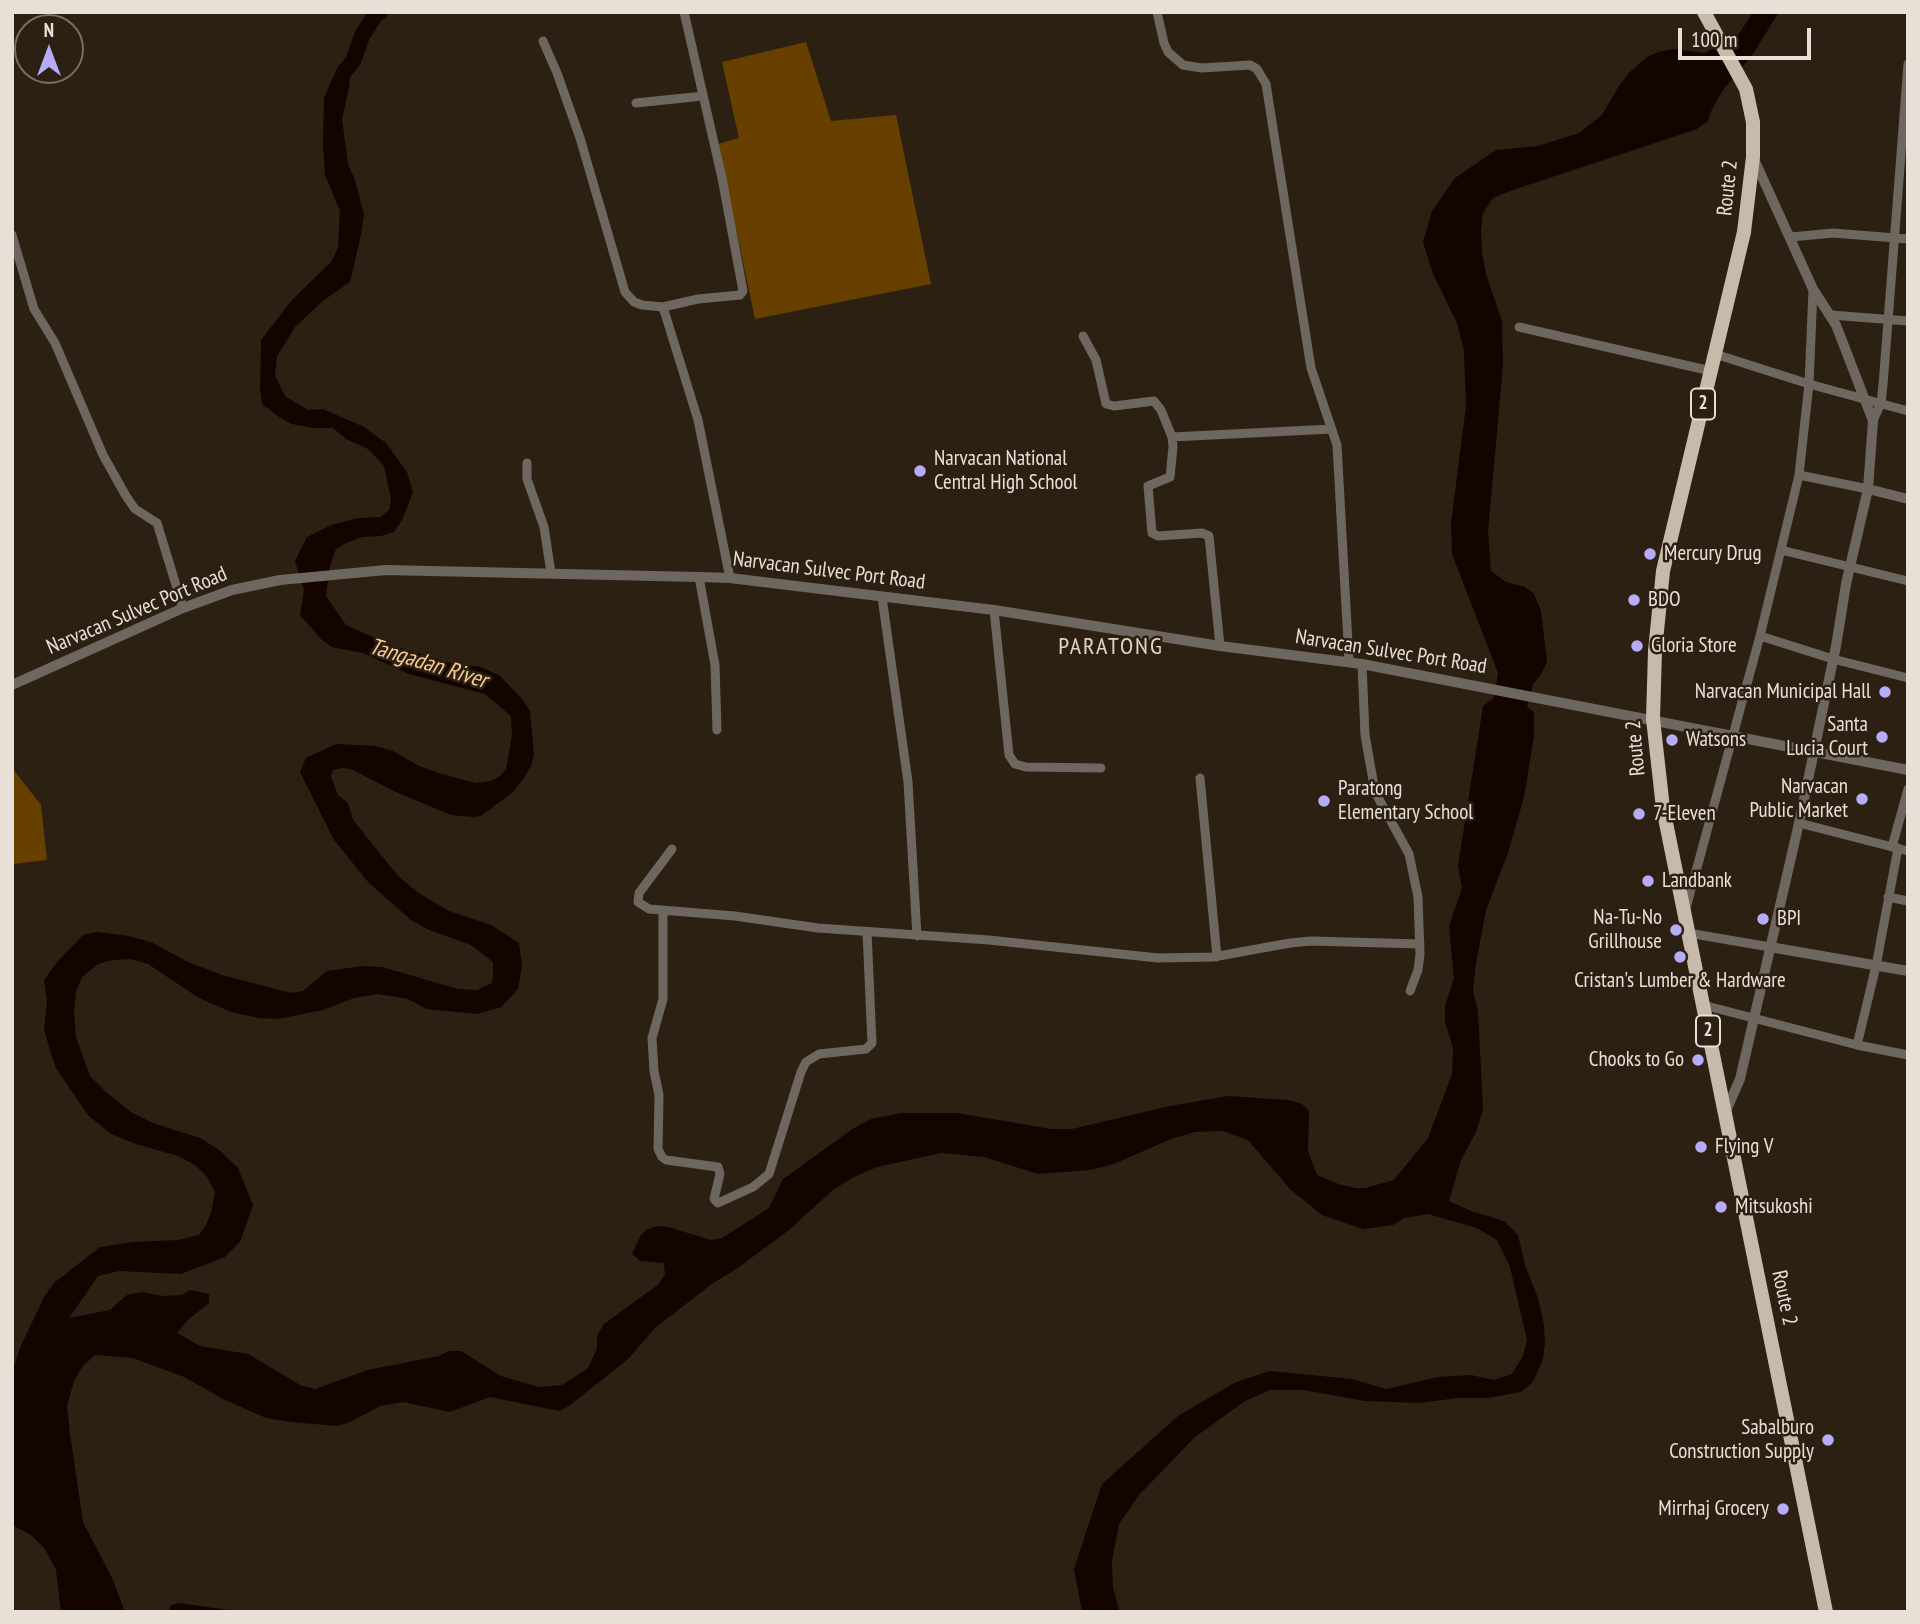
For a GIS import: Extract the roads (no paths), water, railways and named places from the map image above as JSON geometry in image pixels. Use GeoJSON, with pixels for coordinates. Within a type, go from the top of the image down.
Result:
{"type":"FeatureCollection","features":[{"type":"Feature","properties":{"kind":"highway","name":"Route 2"},"geometry":{"type":"LineString","coordinates":[[1704,12],[1746,89],[1753,121],[1753,157],[1744,232],[1663,571],[1655,651],[1653,719],[1663,808],[1826,1612]]}},
{"type":"Feature","properties":{"kind":"street"},"geometry":{"type":"LineString","coordinates":[[543,41],[580,138],[625,292],[634,302],[663,307],[698,299],[740,295],[743,291],[722,178],[684,12]]}},
{"type":"Feature","properties":{"kind":"street"},"geometry":{"type":"LineString","coordinates":[[1157,12],[1168,52],[1183,65],[1202,68],[1250,65],[1257,69],[1266,84],[1309,357],[1340,463],[1349,662]]}},
{"type":"Feature","properties":{"kind":"street"},"geometry":{"type":"LineString","coordinates":[[1725,1113],[1741,1079],[1799,823],[1868,489],[1873,421],[1881,403],[1908,64]]}},
{"type":"Feature","properties":{"kind":"street"},"geometry":{"type":"LineString","coordinates":[[636,103],[703,96]]}},
{"type":"Feature","properties":{"kind":"street"},"geometry":{"type":"LineString","coordinates":[[1753,157],[1813,289],[1831,315],[1873,421]]}},
{"type":"Feature","properties":{"kind":"street"},"geometry":{"type":"LineString","coordinates":[[1791,237],[1833,233],[1908,239]]}},
{"type":"Feature","properties":{"kind":"street"},"geometry":{"type":"LineString","coordinates":[[12,235],[34,309],[55,342],[103,455],[135,509],[157,523],[163,535],[183,608]]}},
{"type":"Feature","properties":{"kind":"street"},"geometry":{"type":"LineString","coordinates":[[1685,913],[1734,736],[1799,475],[1809,384],[1813,289]]}},
{"type":"Feature","properties":{"kind":"street"},"geometry":{"type":"LineString","coordinates":[[663,307],[698,420],[730,578]]}},
{"type":"Feature","properties":{"kind":"street"},"geometry":{"type":"LineString","coordinates":[[1831,315],[1908,321]]}},
{"type":"Feature","properties":{"kind":"street"},"geometry":{"type":"LineString","coordinates":[[1519,327],[1711,371]]}},
{"type":"Feature","properties":{"kind":"street"},"geometry":{"type":"LineString","coordinates":[[1083,336],[1096,360],[1106,404],[1114,406],[1154,401],[1161,410],[1172,437],[1170,477],[1147,485],[1152,533],[1158,536],[1202,533],[1209,536],[1220,646]]}},
{"type":"Feature","properties":{"kind":"street"},"geometry":{"type":"LineString","coordinates":[[1715,354],[1809,384],[1908,411]]}},
{"type":"Feature","properties":{"kind":"street"},"geometry":{"type":"LineString","coordinates":[[1172,437],[1332,429]]}},
{"type":"Feature","properties":{"kind":"street"},"geometry":{"type":"LineString","coordinates":[[527,463],[527,479],[544,527],[551,573]]}},
{"type":"Feature","properties":{"kind":"street"},"geometry":{"type":"LineString","coordinates":[[1799,475],[1908,499]]}},
{"type":"Feature","properties":{"kind":"street"},"geometry":{"type":"LineString","coordinates":[[1781,550],[1908,581]]}},
{"type":"Feature","properties":{"kind":"street","name":"Narvacan Sulvec Port Road"},"geometry":{"type":"LineString","coordinates":[[12,685],[183,608],[232,590],[298,579],[386,570],[730,578],[993,610],[1220,646],[1362,664],[1907,768]]}},
{"type":"Feature","properties":{"kind":"street"},"geometry":{"type":"LineString","coordinates":[[699,577],[715,665],[716,730]]}},
{"type":"Feature","properties":{"kind":"street"},"geometry":{"type":"LineString","coordinates":[[882,597],[908,782],[917,936]]}},
{"type":"Feature","properties":{"kind":"street"},"geometry":{"type":"LineString","coordinates":[[993,610],[1009,755],[1015,764],[1026,767],[1101,768]]}},
{"type":"Feature","properties":{"kind":"street"},"geometry":{"type":"LineString","coordinates":[[1760,636],[1833,659],[1908,678]]}},
{"type":"Feature","properties":{"kind":"street"},"geometry":{"type":"LineString","coordinates":[[1362,664],[1365,735],[1375,792],[1409,854],[1418,897],[1418,970],[1410,991]]}},
{"type":"Feature","properties":{"kind":"street"},"geometry":{"type":"LineString","coordinates":[[1200,778],[1217,957]]}},
{"type":"Feature","properties":{"kind":"street"},"geometry":{"type":"LineString","coordinates":[[1857,1045],[1876,966],[1908,789]]}},
{"type":"Feature","properties":{"kind":"street"},"geometry":{"type":"LineString","coordinates":[[1799,823],[1899,849]]}},
{"type":"Feature","properties":{"kind":"street"},"geometry":{"type":"LineString","coordinates":[[672,849],[652,873],[638,898],[641,905],[663,911],[735,916],[818,928],[989,940],[1158,958],[1217,957],[1311,941],[1420,944]]}},
{"type":"Feature","properties":{"kind":"street"},"geometry":{"type":"LineString","coordinates":[[1888,897],[1908,901]]}},
{"type":"Feature","properties":{"kind":"street"},"geometry":{"type":"LineString","coordinates":[[663,911],[663,999],[652,1038],[659,1095],[658,1149],[666,1160],[718,1167],[720,1174],[714,1194],[716,1203],[746,1191],[769,1174],[800,1072],[806,1062],[826,1052],[866,1049],[872,1042],[867,932]]}},
{"type":"Feature","properties":{"kind":"street"},"geometry":{"type":"LineString","coordinates":[[1688,933],[1908,971]]}},
{"type":"Feature","properties":{"kind":"street"},"geometry":{"type":"LineString","coordinates":[[1703,1005],[1857,1045],[1908,1055]]}},
{"type":"Feature","properties":{"kind":"water"},"geometry":{"type":"Polygon","coordinates":[[[1753,12],[1779,12],[1753,54],[1723,90],[1708,121],[1697,129],[1510,191],[1493,198],[1483,213],[1482,252],[1486,274],[1502,321],[1503,365],[1488,532],[1491,571],[1506,582],[1525,587],[1534,594],[1541,611],[1547,662],[1533,684],[1527,707],[1534,712],[1534,736],[1524,797],[1508,853],[1486,910],[1476,963],[1473,991],[1478,1011],[1483,1110],[1476,1132],[1461,1160],[1449,1201],[1504,1221],[1518,1235],[1544,1325],[1543,1359],[1533,1382],[1521,1392],[1488,1398],[1458,1398],[1419,1403],[1365,1401],[1304,1390],[1270,1390],[1245,1401],[1195,1437],[1139,1495],[1119,1524],[1112,1561],[1113,1588],[1120,1612],[1082,1612],[1074,1569],[1102,1484],[1178,1416],[1236,1382],[1270,1371],[1352,1379],[1386,1389],[1438,1377],[1471,1375],[1494,1380],[1512,1374],[1523,1356],[1527,1340],[1510,1267],[1497,1240],[1477,1228],[1428,1214],[1404,1218],[1393,1225],[1363,1229],[1322,1215],[1290,1189],[1248,1140],[1223,1131],[1195,1132],[1171,1139],[1114,1164],[1090,1170],[1038,1174],[984,1157],[941,1153],[877,1167],[834,1189],[789,1230],[655,1328],[628,1359],[559,1411],[490,1397],[450,1412],[403,1402],[380,1406],[337,1426],[291,1422],[266,1418],[223,1399],[184,1377],[133,1358],[95,1355],[83,1366],[74,1381],[67,1406],[70,1434],[83,1522],[112,1578],[125,1612],[61,1612],[56,1570],[45,1549],[31,1535],[12,1525],[12,1373],[20,1348],[44,1297],[54,1283],[100,1247],[178,1240],[199,1235],[211,1213],[215,1192],[207,1177],[195,1165],[178,1156],[111,1134],[88,1115],[56,1068],[51,1054],[44,1029],[47,1001],[44,980],[83,935],[97,932],[129,936],[153,943],[188,962],[222,975],[291,993],[303,991],[327,971],[363,966],[382,967],[458,989],[477,990],[492,983],[493,978],[493,962],[471,945],[429,930],[411,920],[369,883],[334,840],[300,772],[306,758],[336,744],[375,746],[393,751],[419,766],[442,774],[476,783],[491,781],[506,769],[512,735],[511,716],[485,694],[409,674],[363,653],[332,647],[322,640],[300,615],[304,589],[295,561],[307,537],[331,525],[358,518],[380,517],[389,510],[391,499],[384,466],[368,449],[346,439],[333,428],[292,424],[262,404],[261,340],[292,300],[331,262],[338,248],[340,211],[325,175],[323,145],[324,98],[333,77],[350,83],[342,119],[348,164],[364,215],[360,239],[350,282],[324,300],[295,327],[277,356],[275,376],[285,396],[308,410],[323,409],[364,427],[386,443],[407,472],[413,492],[394,532],[362,537],[336,549],[330,566],[326,596],[346,625],[390,645],[451,663],[481,667],[500,676],[530,711],[534,755],[531,766],[513,792],[481,816],[473,817],[451,815],[351,769],[333,770],[331,776],[338,795],[348,803],[353,820],[398,876],[420,894],[449,911],[491,925],[519,943],[522,966],[518,989],[501,1007],[477,1014],[426,1009],[408,999],[378,994],[354,998],[323,1010],[278,1019],[259,1018],[231,1012],[199,998],[148,964],[131,959],[98,964],[82,977],[76,991],[74,1012],[76,1037],[90,1076],[131,1112],[153,1123],[200,1138],[218,1149],[238,1168],[253,1205],[240,1242],[225,1257],[181,1274],[119,1271],[98,1276],[69,1318],[110,1310],[127,1295],[142,1292],[163,1296],[182,1295],[190,1290],[209,1294],[209,1303],[177,1333],[200,1346],[248,1354],[300,1385],[315,1389],[368,1370],[439,1356],[449,1351],[461,1351],[501,1376],[539,1387],[562,1385],[588,1368],[597,1349],[597,1336],[604,1324],[659,1284],[665,1274],[664,1263],[640,1261],[632,1254],[641,1235],[648,1229],[668,1227],[711,1240],[722,1238],[769,1208],[783,1179],[854,1128],[871,1119],[901,1113],[957,1113],[1051,1129],[1072,1129],[1170,1106],[1228,1096],[1289,1100],[1302,1104],[1309,1111],[1308,1151],[1317,1175],[1356,1188],[1394,1180],[1428,1138],[1452,1074],[1453,1048],[1445,1022],[1445,1005],[1454,979],[1449,926],[1462,888],[1458,866],[1483,706],[1494,698],[1498,673],[1452,554],[1451,523],[1466,406],[1464,351],[1457,323],[1433,274],[1423,242],[1432,211],[1455,178],[1496,150],[1538,146],[1579,133],[1602,115],[1629,73],[1647,57],[1673,49],[1705,53],[1739,34],[1753,12]]]}},
{"type":"Feature","properties":{"kind":"water"},"geometry":{"type":"Polygon","coordinates":[[[178,1603],[239,1612],[169,1612],[170,1606],[178,1603]]]}},
{"type":"Feature","properties":{"kind":"waterway","name":"Tangadan River"},"geometry":{"type":"LineString","coordinates":[[338,99],[337,91],[344,72],[353,61],[362,36],[375,15],[380,12]]}},
{"type":"Feature","properties":{"kind":"place","name":"Narvacan National Central High School"},"geometry":{"type":"Point","coordinates":[920,471]}},
{"type":"Feature","properties":{"kind":"place","name":"Mercury Drug"},"geometry":{"type":"Point","coordinates":[1650,554]}},
{"type":"Feature","properties":{"kind":"place","name":"BDO"},"geometry":{"type":"Point","coordinates":[1634,600]}},
{"type":"Feature","properties":{"kind":"place","name":"Gloria Store"},"geometry":{"type":"Point","coordinates":[1637,646]}},
{"type":"Feature","properties":{"kind":"place","name":"Narvacan Municipal Hall"},"geometry":{"type":"Point","coordinates":[1885,692]}},
{"type":"Feature","properties":{"kind":"place","name":"Santa Lucia Court"},"geometry":{"type":"Point","coordinates":[1882,737]}},
{"type":"Feature","properties":{"kind":"place","name":"Watsons"},"geometry":{"type":"Point","coordinates":[1672,740]}},
{"type":"Feature","properties":{"kind":"place","name":"Narvacan Public Market"},"geometry":{"type":"Point","coordinates":[1862,799]}},
{"type":"Feature","properties":{"kind":"place","name":"Paratong Elementary School"},"geometry":{"type":"Point","coordinates":[1324,801]}},
{"type":"Feature","properties":{"kind":"place","name":"7-Eleven"},"geometry":{"type":"Point","coordinates":[1639,814]}},
{"type":"Feature","properties":{"kind":"place","name":"Landbank"},"geometry":{"type":"Point","coordinates":[1648,881]}},
{"type":"Feature","properties":{"kind":"place","name":"BPI"},"geometry":{"type":"Point","coordinates":[1763,919]}},
{"type":"Feature","properties":{"kind":"place","name":"Na-Tu-No Grillhouse"},"geometry":{"type":"Point","coordinates":[1676,930]}},
{"type":"Feature","properties":{"kind":"place","name":"Cristan's Lumber & Hardware"},"geometry":{"type":"Point","coordinates":[1680,957]}},
{"type":"Feature","properties":{"kind":"place","name":"Chooks to Go"},"geometry":{"type":"Point","coordinates":[1698,1060]}},
{"type":"Feature","properties":{"kind":"place","name":"Flying V"},"geometry":{"type":"Point","coordinates":[1701,1147]}},
{"type":"Feature","properties":{"kind":"place","name":"Mitsukoshi"},"geometry":{"type":"Point","coordinates":[1721,1207]}},
{"type":"Feature","properties":{"kind":"place","name":"Sabalburo Construction Supply"},"geometry":{"type":"Point","coordinates":[1828,1440]}},
{"type":"Feature","properties":{"kind":"place","name":"Mirrhaj Grocery"},"geometry":{"type":"Point","coordinates":[1783,1509]}},
{"type":"Feature","properties":{"kind":"district","name":"PARATONG"},"geometry":{"type":"Point","coordinates":[1111,647]}}]}
